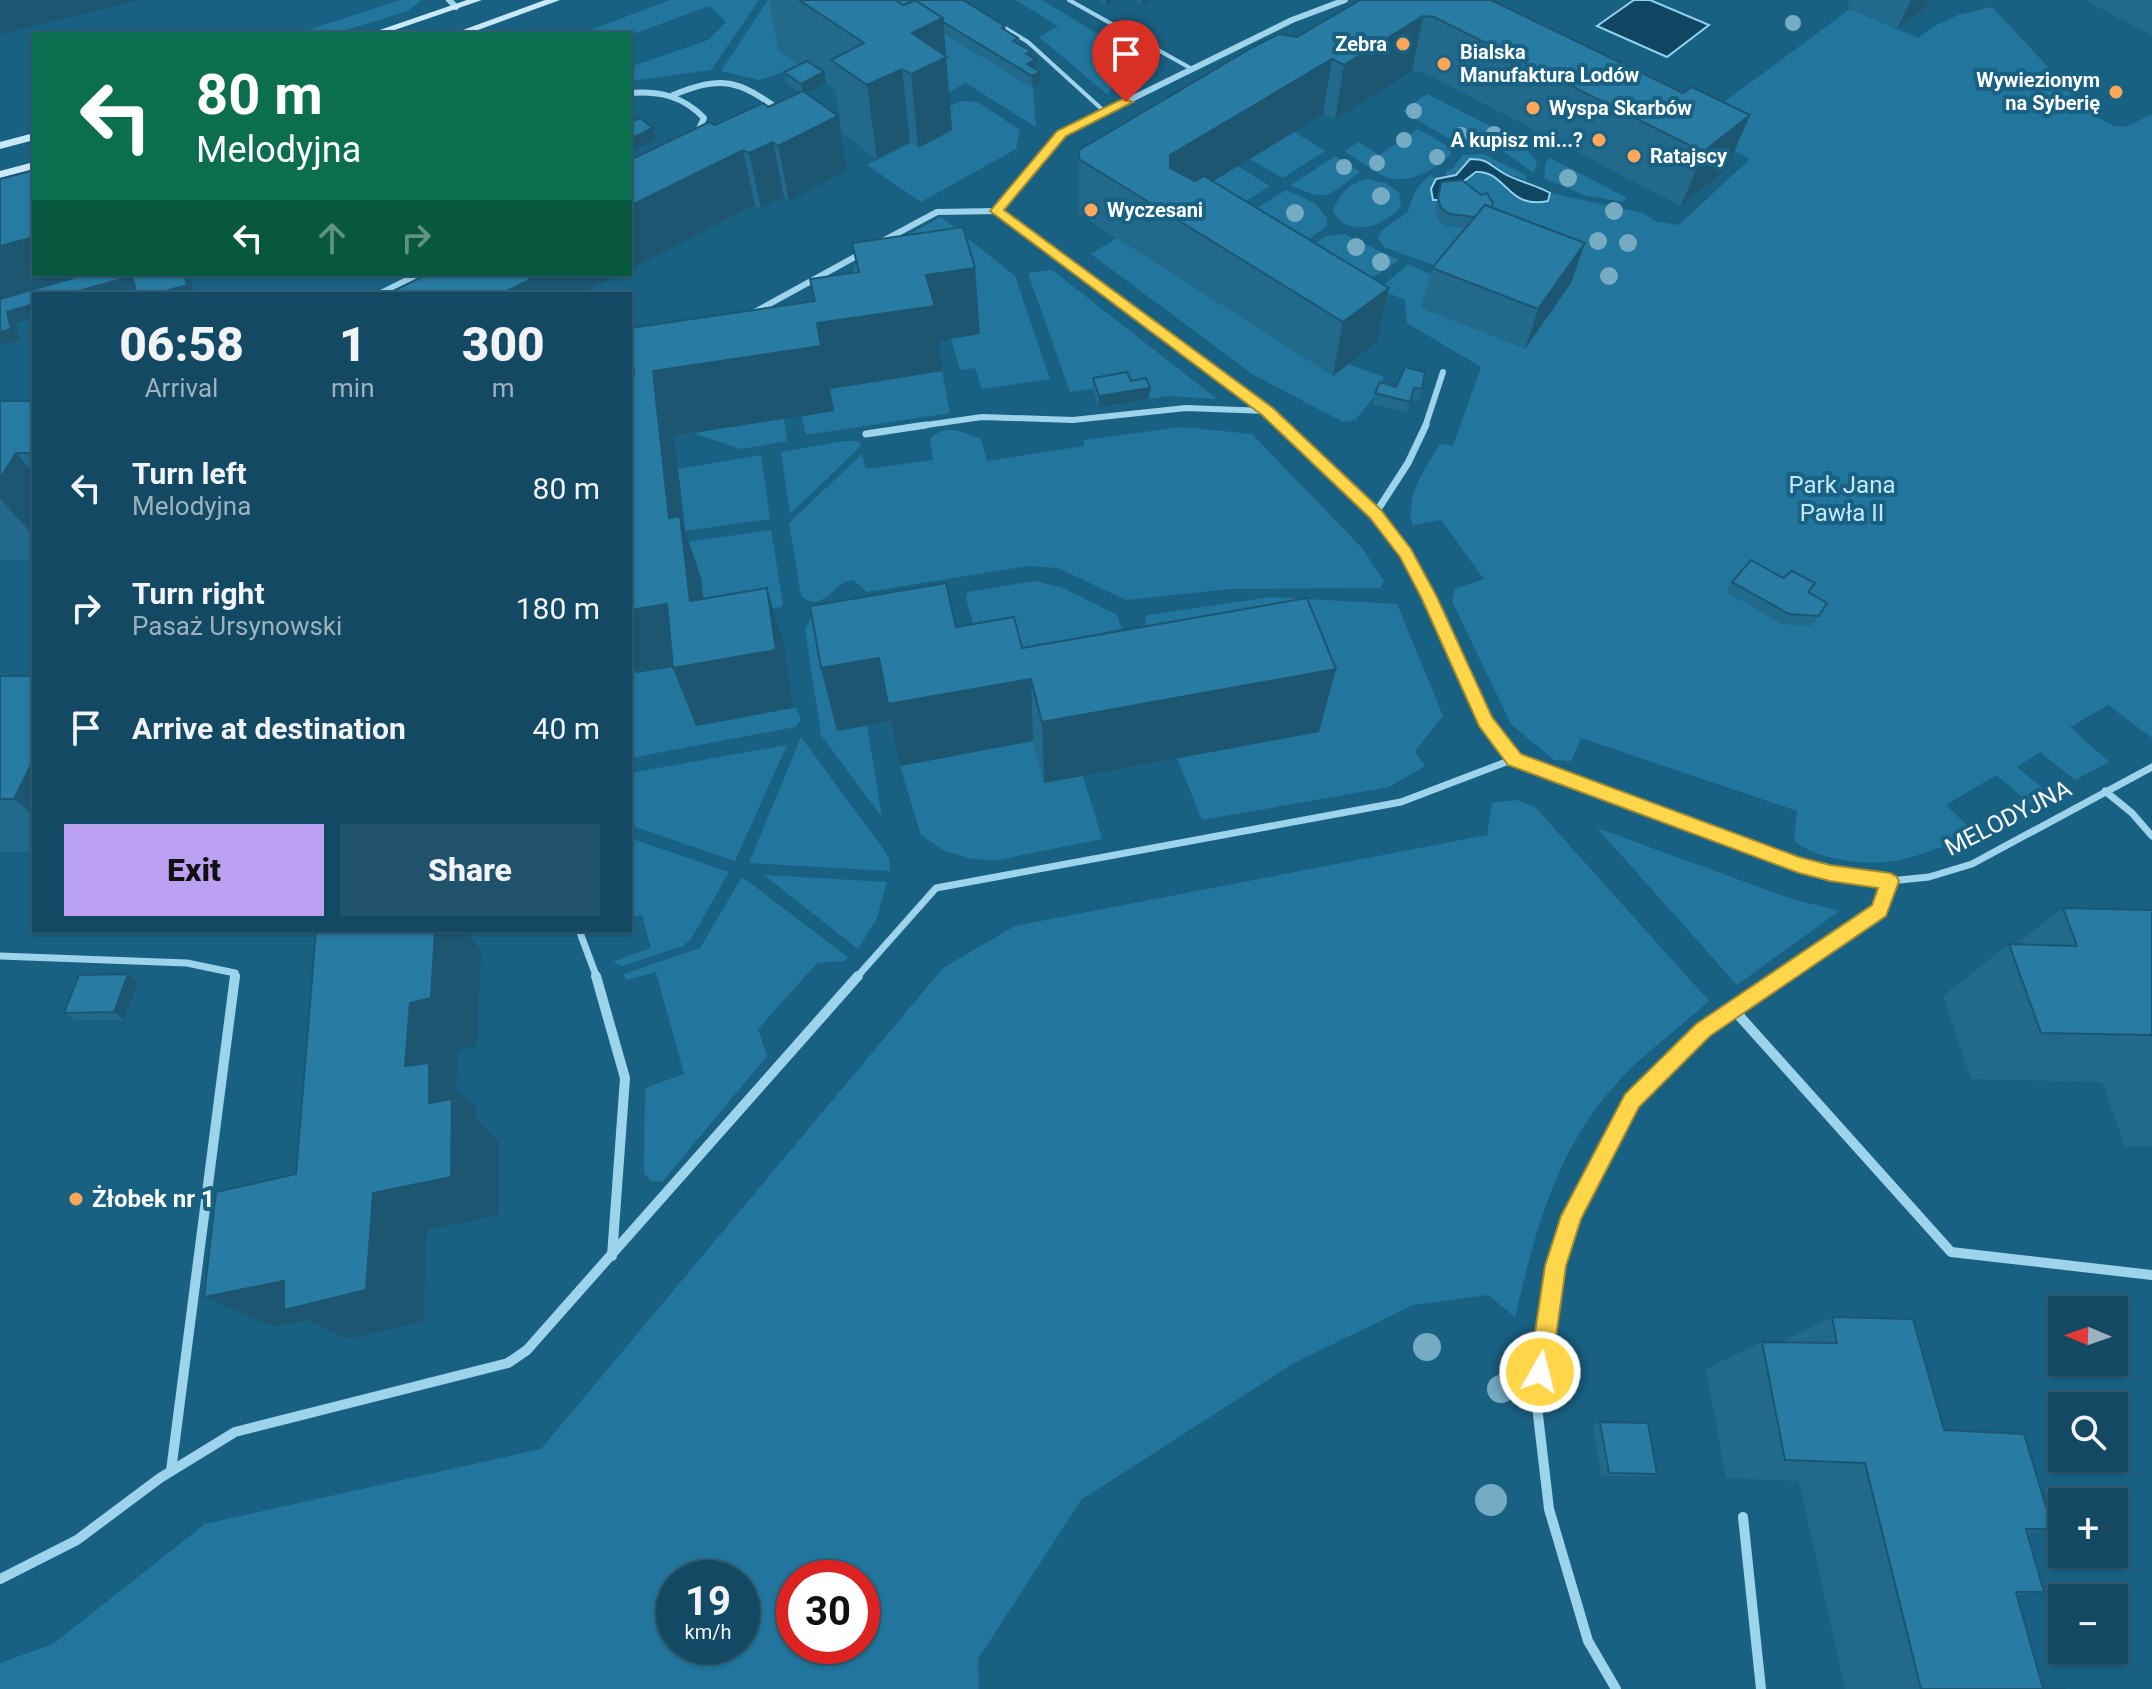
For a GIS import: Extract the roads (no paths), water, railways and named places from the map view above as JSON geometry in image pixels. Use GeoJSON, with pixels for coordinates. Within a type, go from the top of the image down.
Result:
{"type":"FeatureCollection","features":[{"type":"Feature","properties":{"kind":"main road"},"geometry":{"type":"LineString","coordinates":[[378,32],[453,4],[477,0]]}},
{"type":"Feature","properties":{"kind":"main road"},"geometry":{"type":"LineString","coordinates":[[477,31],[555,0]]}},
{"type":"Feature","properties":{"kind":"main road"},"geometry":{"type":"LineString","coordinates":[[0,146],[32,137]]}},
{"type":"Feature","properties":{"kind":"main road"},"geometry":{"type":"LineString","coordinates":[[0,175],[32,166]]}},
{"type":"Feature","properties":{"kind":"street"},"geometry":{"type":"LineString","coordinates":[[997,211],[1062,133],[1292,20],[1345,0]]}},
{"type":"Feature","properties":{"kind":"street"},"geometry":{"type":"LineString","coordinates":[[673,95],[709,80],[742,83],[784,113]]}},
{"type":"Feature","properties":{"kind":"street"},"geometry":{"type":"LineString","coordinates":[[632,93],[650,91],[673,95],[693,104],[704,118],[696,136],[689,140]]}},
{"type":"Feature","properties":{"kind":"street"},"geometry":{"type":"LineString","coordinates":[[0,1579],[77,1540],[171,1471],[235,1432],[508,1363],[527,1350],[936,888],[1401,802],[1514,759],[1485,721],[1429,597],[1405,553],[1375,514],[1267,411],[997,211],[937,212],[746,317]]}},
{"type":"Feature","properties":{"kind":"street"},"geometry":{"type":"LineString","coordinates":[[383,292],[415,276]]}},
{"type":"Feature","properties":{"kind":"street"},"geometry":{"type":"LineString","coordinates":[[1375,514],[1404,476],[1423,439],[1443,372]]}},
{"type":"Feature","properties":{"kind":"street"},"geometry":{"type":"LineString","coordinates":[[866,434],[982,417],[1073,420],[1186,408],[1267,411]]}},
{"type":"Feature","properties":{"kind":"street","name":"MELODYJNA"},"geometry":{"type":"LineString","coordinates":[[1514,759],[1799,865],[1830,873],[1890,881],[1929,877],[1972,864],[2152,767]]}},
{"type":"Feature","properties":{"kind":"street"},"geometry":{"type":"LineString","coordinates":[[2105,791],[2132,813],[2152,836]]}},
{"type":"Feature","properties":{"kind":"street"},"geometry":{"type":"LineString","coordinates":[[1616,1689],[1588,1641],[1549,1509],[1536,1398],[1556,1266],[1572,1216],[1632,1101],[1703,1030],[1879,910],[1890,881]]}},
{"type":"Feature","properties":{"kind":"street"},"geometry":{"type":"LineString","coordinates":[[580,932],[597,979],[625,1078],[612,1257]]}},
{"type":"Feature","properties":{"kind":"street"},"geometry":{"type":"LineString","coordinates":[[0,956],[187,963],[235,973],[171,1471]]}},
{"type":"Feature","properties":{"kind":"street"},"geometry":{"type":"LineString","coordinates":[[1734,1010],[1951,1252],[2152,1275]]}},
{"type":"Feature","properties":{"kind":"street"},"geometry":{"type":"LineString","coordinates":[[1743,1517],[1761,1689]]}},
{"type":"Feature","properties":{"kind":"lane"},"geometry":{"type":"LineString","coordinates":[[1069,0],[1192,69]]}},
{"type":"Feature","properties":{"kind":"lane"},"geometry":{"type":"LineString","coordinates":[[997,23],[1028,42],[1105,112]]}},
{"type":"Feature","properties":{"kind":"place","name":"Zebra"},"geometry":{"type":"Point","coordinates":[1403,44]}},
{"type":"Feature","properties":{"kind":"place","name":"Bialska Manufaktura Lodów"},"geometry":{"type":"Point","coordinates":[1444,64]}},
{"type":"Feature","properties":{"kind":"place","name":"Wywiezionym na Syberię"},"geometry":{"type":"Point","coordinates":[2116,92]}},
{"type":"Feature","properties":{"kind":"place","name":"Wyspa Skarbów"},"geometry":{"type":"Point","coordinates":[1533,108]}},
{"type":"Feature","properties":{"kind":"place","name":"A kupisz mi...?"},"geometry":{"type":"Point","coordinates":[1599,140]}},
{"type":"Feature","properties":{"kind":"place","name":"Ratajscy"},"geometry":{"type":"Point","coordinates":[1634,156]}},
{"type":"Feature","properties":{"kind":"place","name":"Wyczesani"},"geometry":{"type":"Point","coordinates":[1091,210]}},
{"type":"Feature","properties":{"kind":"place","name":"Żłobek nr 1"},"geometry":{"type":"Point","coordinates":[76,1199]}},
{"type":"Feature","properties":{"kind":"park label","name":"Park Jana Pawła II"},"geometry":{"type":"Point","coordinates":[1842,499]}}]}
